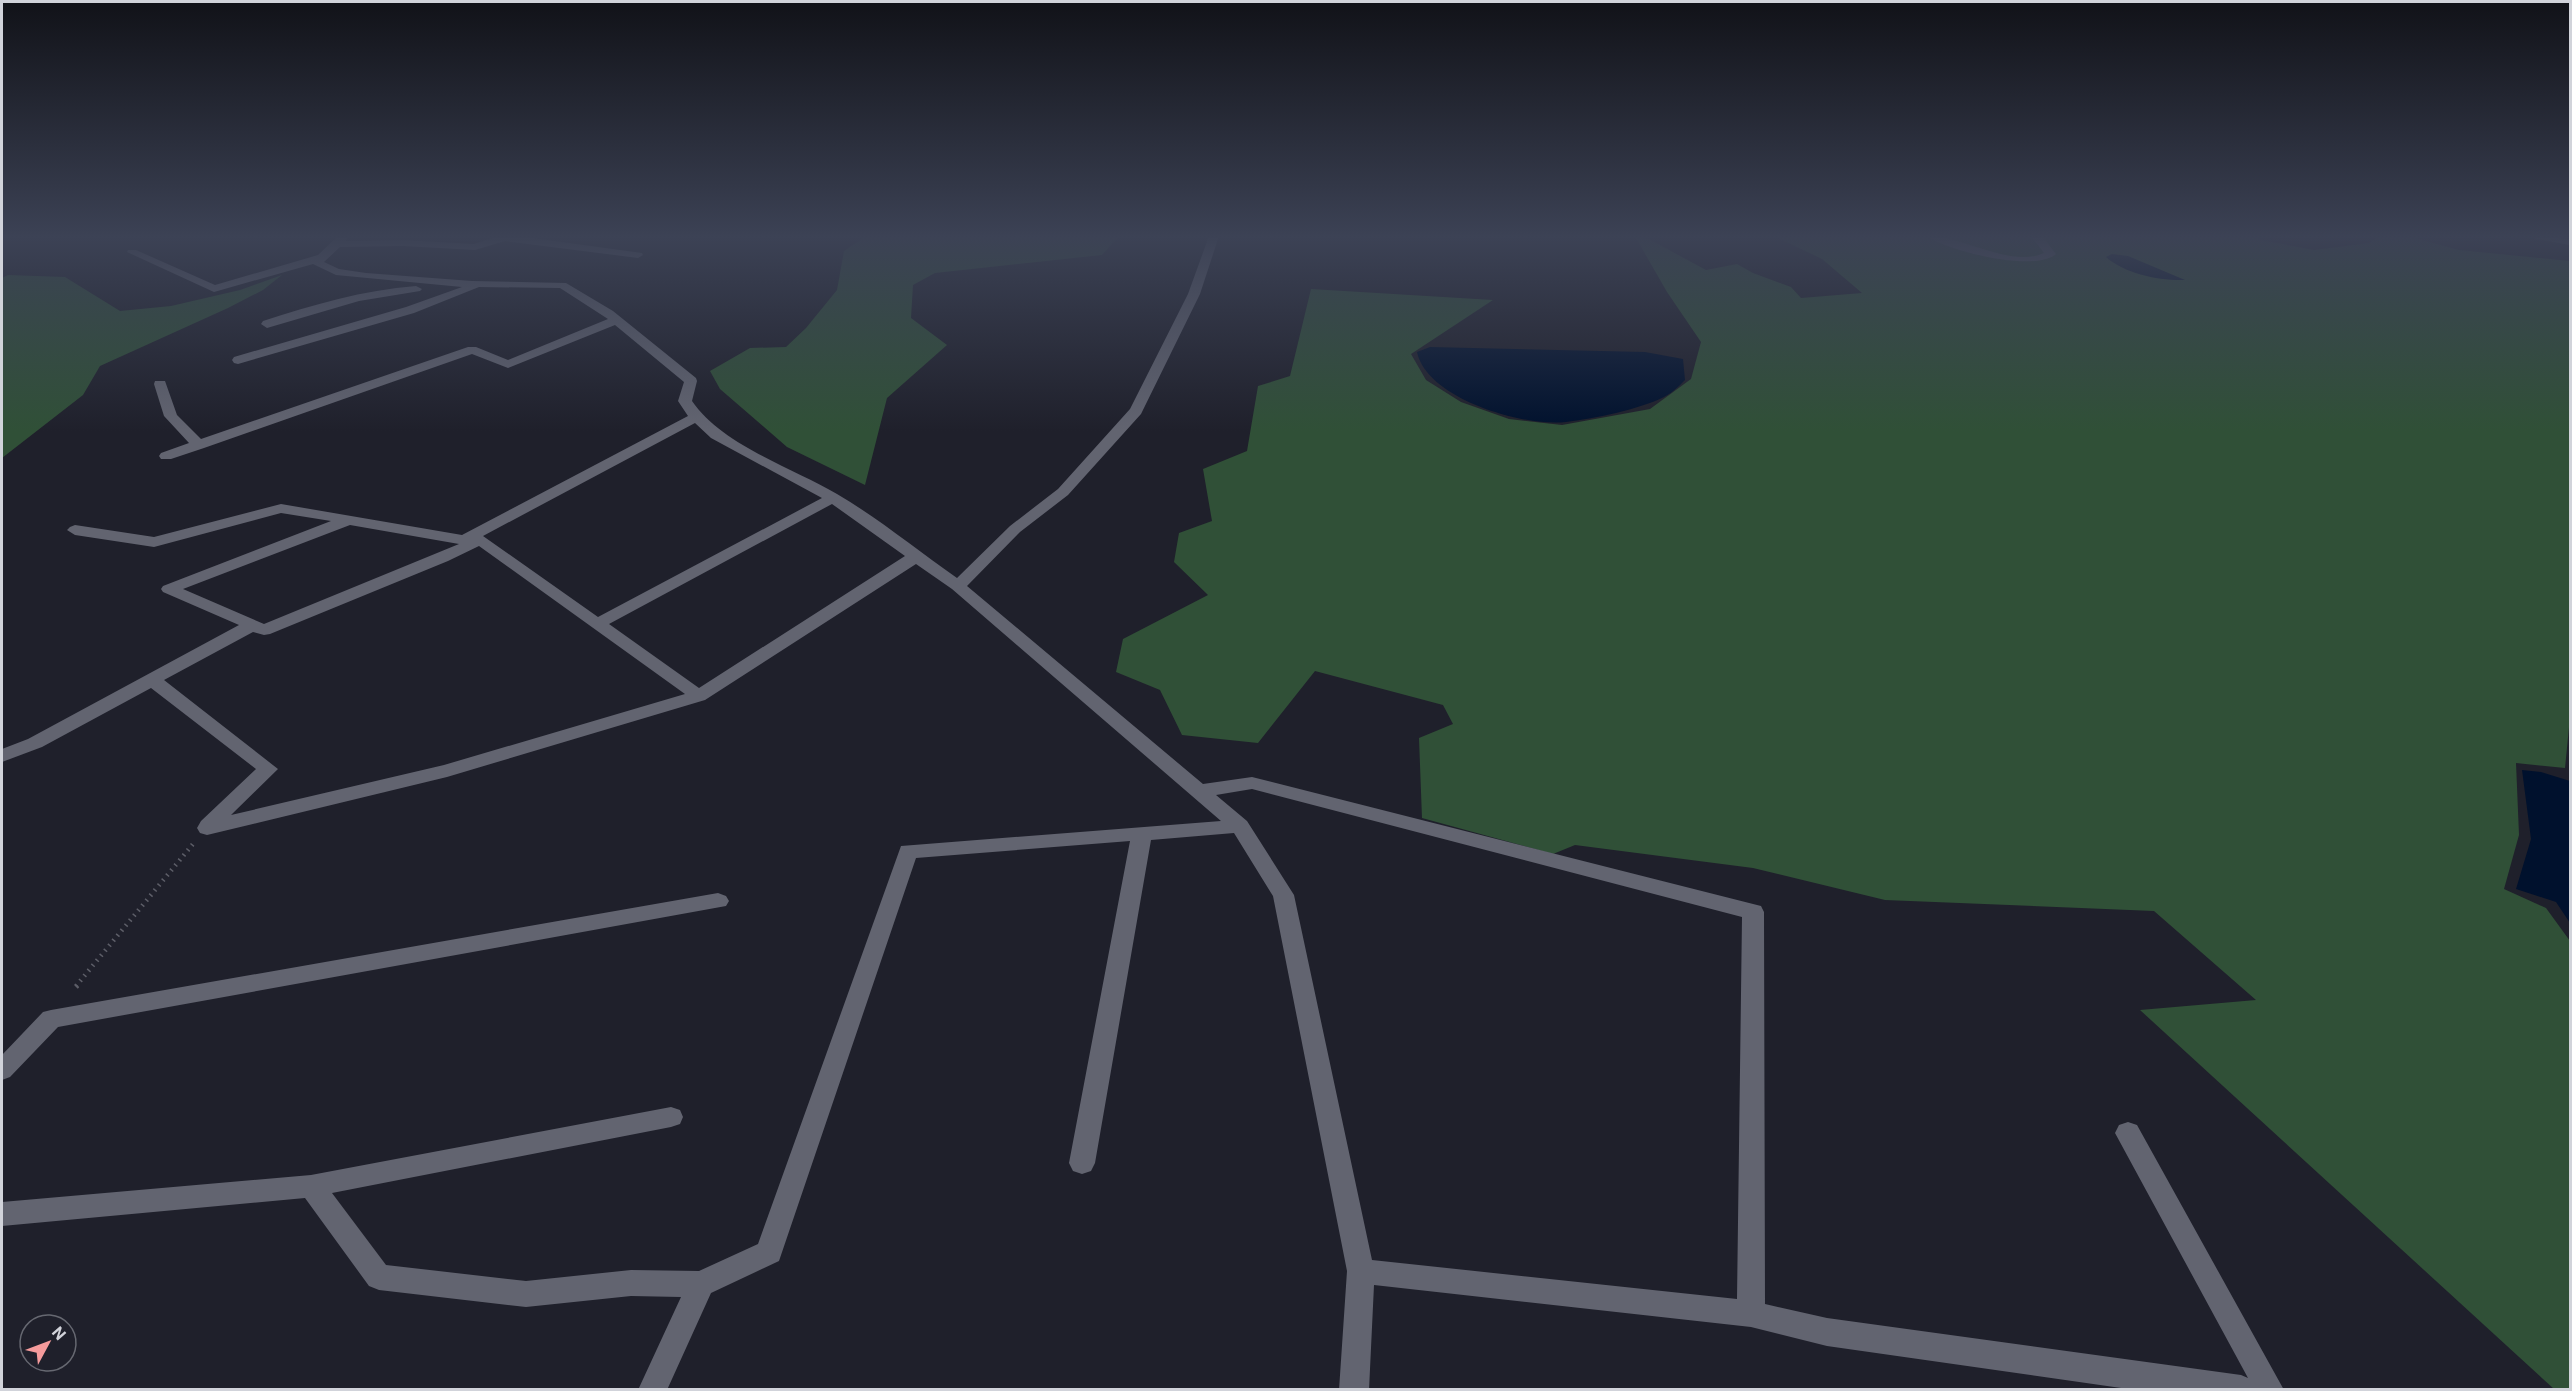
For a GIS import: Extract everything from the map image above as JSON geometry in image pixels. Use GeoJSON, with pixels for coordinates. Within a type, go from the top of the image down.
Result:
{"type":"FeatureCollection","features":[{"type":"Feature","properties":{"kind":"street"},"geometry":{"type":"LineString","coordinates":[[267,324],[338,301]]}},
{"type":"Feature","properties":{"kind":"street"},"geometry":{"type":"LineString","coordinates":[[238,360],[435,301]]}},
{"type":"Feature","properties":{"kind":"street"},"geometry":{"type":"LineString","coordinates":[[587,301],[616,320],[691,381],[685,401],[696,417],[716,435],[833,498],[958,586],[1240,826],[1283,895],[1361,1271],[1354,1389]]}},
{"type":"Feature","properties":{"kind":"street"},"geometry":{"type":"LineString","coordinates":[[958,586],[1015,529],[1063,492],[1136,411],[1191,301]]}},
{"type":"Feature","properties":{"kind":"street"},"geometry":{"type":"LineString","coordinates":[[166,456],[472,350],[508,364],[616,320]]}},
{"type":"Feature","properties":{"kind":"street"},"geometry":{"type":"LineString","coordinates":[[160,384],[171,416],[200,445]]}},
{"type":"Feature","properties":{"kind":"street"},"geometry":{"type":"LineString","coordinates":[[349,520],[169,589],[264,630],[442,558],[696,417]]}},
{"type":"Feature","properties":{"kind":"street"},"geometry":{"type":"LineString","coordinates":[[599,623],[833,498]]}},
{"type":"Feature","properties":{"kind":"street"},"geometry":{"type":"LineString","coordinates":[[75,530],[154,542],[280,507],[471,540],[599,623],[699,696]]}},
{"type":"Feature","properties":{"kind":"street"},"geometry":{"type":"LineString","coordinates":[[207,828],[447,771],[699,696],[915,557]]}},
{"type":"Feature","properties":{"kind":"street"},"geometry":{"type":"LineString","coordinates":[[2,756],[34,743],[251,626]]}},
{"type":"Feature","properties":{"kind":"street"},"geometry":{"type":"LineString","coordinates":[[152,680],[268,769],[207,828]]}},
{"type":"Feature","properties":{"kind":"street"},"geometry":{"type":"LineString","coordinates":[[1201,791],[1252,783],[1753,912],[1751,1314]]}},
{"type":"Feature","properties":{"kind":"street"},"geometry":{"type":"LineString","coordinates":[[311,1186],[379,1277],[526,1294],[631,1283],[701,1284],[769,1252],[908,851],[1240,826]]}},
{"type":"Feature","properties":{"kind":"street"},"geometry":{"type":"LineString","coordinates":[[1082,1163],[1142,833]]}},
{"type":"Feature","properties":{"kind":"street"},"geometry":{"type":"LineString","coordinates":[[2,1070],[51,1019],[718,901]]}},
{"type":"Feature","properties":{"kind":"street"},"geometry":{"type":"LineString","coordinates":[[2,1214],[311,1186],[671,1117]]}},
{"type":"Feature","properties":{"kind":"street"},"geometry":{"type":"LineString","coordinates":[[2128,1133],[2270,1389]]}},
{"type":"Feature","properties":{"kind":"street"},"geometry":{"type":"LineString","coordinates":[[1361,1271],[1751,1314],[1827,1332],[2241,1389]]}},
{"type":"Feature","properties":{"kind":"street"},"geometry":{"type":"LineString","coordinates":[[652,1389],[701,1284]]}},
{"type":"Feature","properties":{"kind":"path"},"geometry":{"type":"LineString","coordinates":[[51,1019],[207,828]]}},
{"type":"Feature","properties":{"kind":"green space"},"geometry":{"type":"Polygon","coordinates":[[[2,301],[104,301],[120,311],[171,306],[193,301],[242,301],[100,366],[83,395],[2,458],[2,301]]]}},
{"type":"Feature","properties":{"kind":"green space"},"geometry":{"type":"Polygon","coordinates":[[[828,301],[912,301],[911,318],[947,345],[887,398],[865,485],[787,447],[720,389],[710,371],[750,348],[786,347],[806,328],[828,301]]]}},
{"type":"Feature","properties":{"kind":"green space"},"geometry":{"type":"Polygon","coordinates":[[[1308,301],[1492,301],[1411,354],[1426,380],[1461,402],[1509,419],[1562,425],[1650,409],[1691,379],[1701,342],[1673,301],[2570,301],[2570,717],[2565,768],[2516,763],[2519,835],[2504,889],[2546,908],[2570,941],[2570,1389],[2554,1389],[2140,1010],[2256,1000],[2154,911],[1885,900],[1753,868],[1575,845],[1553,854],[1422,818],[1419,738],[1453,724],[1443,705],[1315,671],[1258,743],[1182,735],[1160,690],[1116,672],[1123,639],[1208,595],[1174,562],[1179,533],[1212,521],[1203,469],[1247,451],[1258,386],[1290,376],[1308,301]]]}},
{"type":"Feature","properties":{"kind":"water"},"geometry":{"type":"Polygon","coordinates":[[[1430,347],[1645,352],[1683,359],[1685,380],[1664,397],[1616,413],[1566,422],[1526,420],[1480,406],[1457,396],[1439,383],[1425,369],[1417,352],[1430,347]]]}},
{"type":"Feature","properties":{"kind":"water"},"geometry":{"type":"Polygon","coordinates":[[[2522,770],[2541,772],[2570,781],[2570,923],[2556,902],[2516,889],[2531,839],[2522,770]]]}}]}
